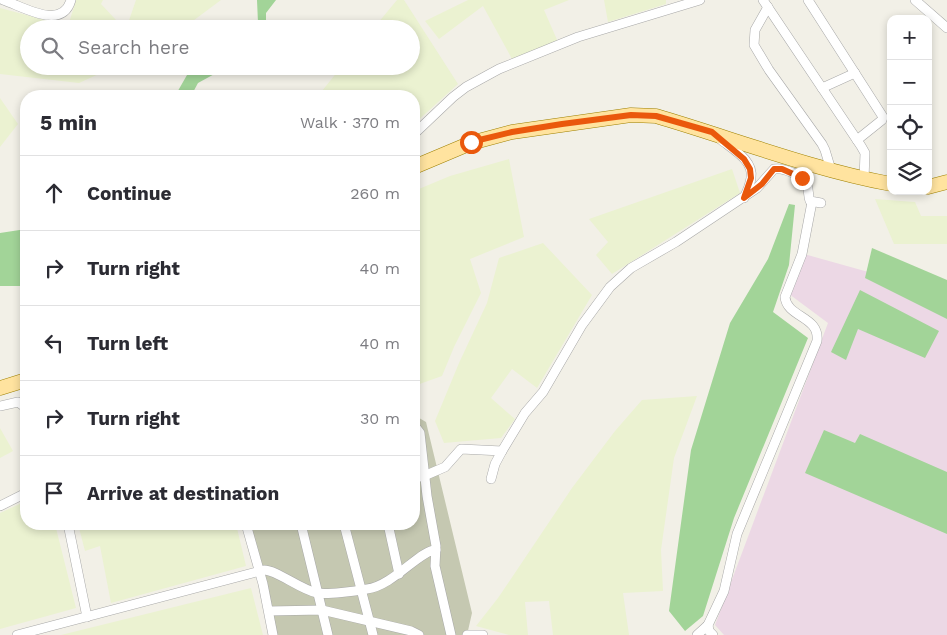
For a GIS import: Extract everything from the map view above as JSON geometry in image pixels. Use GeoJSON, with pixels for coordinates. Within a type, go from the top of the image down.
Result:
{"type":"FeatureCollection","features":[{"type":"Feature","properties":{"kind":"main road"},"geometry":{"type":"LineString","coordinates":[[420,164],[471,142],[512,132],[631,115],[656,116],[831,170],[887,183]]}},
{"type":"Feature","properties":{"kind":"main road"},"geometry":{"type":"LineString","coordinates":[[932,186],[947,182]]}},
{"type":"Feature","properties":{"kind":"main road"},"geometry":{"type":"LineString","coordinates":[[0,388],[20,382]]}},
{"type":"Feature","properties":{"kind":"street"},"geometry":{"type":"LineString","coordinates":[[3,0],[49,16],[58,16],[65,12],[71,0]]}},
{"type":"Feature","properties":{"kind":"street"},"geometry":{"type":"LineString","coordinates":[[420,128],[466,87],[500,69],[551,46],[700,0]]}},
{"type":"Feature","properties":{"kind":"street"},"geometry":{"type":"LineString","coordinates":[[808,0],[883,117],[882,120],[857,140]]}},
{"type":"Feature","properties":{"kind":"street"},"geometry":{"type":"LineString","coordinates":[[915,0],[947,28]]}},
{"type":"Feature","properties":{"kind":"street"},"geometry":{"type":"LineString","coordinates":[[765,3],[865,153],[864,179]]}},
{"type":"Feature","properties":{"kind":"street"},"geometry":{"type":"LineString","coordinates":[[765,3],[755,30],[754,45],[769,70],[826,150],[831,170]]}},
{"type":"Feature","properties":{"kind":"street"},"geometry":{"type":"LineString","coordinates":[[822,88],[854,73]]}},
{"type":"Feature","properties":{"kind":"street"},"geometry":{"type":"LineString","coordinates":[[712,132],[749,165],[751,178],[744,198]]}},
{"type":"Feature","properties":{"kind":"street"},"geometry":{"type":"LineString","coordinates":[[491,479],[502,450],[525,413],[543,392],[582,325],[610,287],[631,268],[676,242],[744,198],[762,184],[772,171],[780,168],[804,180],[807,185],[809,199],[817,203],[802,254],[785,297],[791,310],[810,322],[814,327],[817,333],[817,341],[737,534],[724,591],[708,626],[698,635]]}},
{"type":"Feature","properties":{"kind":"street"},"geometry":{"type":"LineString","coordinates":[[0,406],[18,402],[20,404]]}},
{"type":"Feature","properties":{"kind":"street"},"geometry":{"type":"LineString","coordinates":[[420,434],[424,476],[436,550],[435,566],[451,635]]}},
{"type":"Feature","properties":{"kind":"street"},"geometry":{"type":"LineString","coordinates":[[420,477],[445,467],[461,449],[502,450]]}},
{"type":"Feature","properties":{"kind":"street"},"geometry":{"type":"LineString","coordinates":[[0,506],[20,496]]}},
{"type":"Feature","properties":{"kind":"street"},"geometry":{"type":"LineString","coordinates":[[69,530],[87,617]]}},
{"type":"Feature","properties":{"kind":"street"},"geometry":{"type":"LineString","coordinates":[[248,530],[269,611],[273,635]]}},
{"type":"Feature","properties":{"kind":"street"},"geometry":{"type":"LineString","coordinates":[[302,530],[328,635]]}},
{"type":"Feature","properties":{"kind":"street"},"geometry":{"type":"LineString","coordinates":[[345,530],[373,635]]}},
{"type":"Feature","properties":{"kind":"street"},"geometry":{"type":"LineString","coordinates":[[389,530],[399,574]]}},
{"type":"Feature","properties":{"kind":"street"},"geometry":{"type":"LineString","coordinates":[[17,635],[259,571],[272,571],[292,583],[318,593],[360,590],[380,586],[399,574],[426,552],[436,550]]}},
{"type":"Feature","properties":{"kind":"street"},"geometry":{"type":"LineString","coordinates":[[269,611],[322,610],[411,631],[419,635]]}},
{"type":"Feature","properties":{"kind":"street"},"geometry":{"type":"LineString","coordinates":[[708,626],[713,635]]}},
{"type":"Feature","properties":{"kind":"street"},"geometry":{"type":"LineString","coordinates":[[466,635],[483,635]]}},
{"type":"Feature","properties":{"kind":"shaded area"},"geometry":{"type":"Polygon","coordinates":[[[76,0],[103,0],[101,4],[116,20],[70,20],[76,0]]]}},
{"type":"Feature","properties":{"kind":"shaded area"},"geometry":{"type":"Polygon","coordinates":[[[136,0],[221,0],[194,20],[129,20],[136,0]]]}},
{"type":"Feature","properties":{"kind":"shaded area"},"geometry":{"type":"Polygon","coordinates":[[[397,0],[404,0],[417,20],[380,20],[397,0]]]}},
{"type":"Feature","properties":{"kind":"shaded area"},"geometry":{"type":"Polygon","coordinates":[[[468,0],[569,0],[544,10],[558,42],[512,59],[483,6],[439,39],[425,21],[468,0]]]}},
{"type":"Feature","properties":{"kind":"shaded area"},"geometry":{"type":"Polygon","coordinates":[[[604,0],[666,0],[666,4],[608,22],[604,0]]]}},
{"type":"Feature","properties":{"kind":"shaded area"},"geometry":{"type":"Polygon","coordinates":[[[0,8],[45,20],[20,20],[20,75],[97,75],[79,83],[0,74],[0,8]]]}},
{"type":"Feature","properties":{"kind":"shaded area"},"geometry":{"type":"Polygon","coordinates":[[[420,25],[458,84],[420,119],[420,90],[323,90],[335,75],[420,75],[420,25]]]}},
{"type":"Feature","properties":{"kind":"shaded area"},"geometry":{"type":"Polygon","coordinates":[[[0,98],[18,124],[0,147],[0,98]]]}},
{"type":"Feature","properties":{"kind":"shaded area"},"geometry":{"type":"Polygon","coordinates":[[[509,159],[524,237],[470,259],[481,293],[442,376],[420,384],[420,188],[450,176],[509,159]]]}},
{"type":"Feature","properties":{"kind":"shaded area"},"geometry":{"type":"Polygon","coordinates":[[[732,169],[740,193],[612,274],[596,255],[608,242],[589,219],[732,169]]]}},
{"type":"Feature","properties":{"kind":"shaded area"},"geometry":{"type":"Polygon","coordinates":[[[875,199],[915,202],[921,216],[947,216],[947,244],[894,244],[875,199]]]}},
{"type":"Feature","properties":{"kind":"shaded area"},"geometry":{"type":"Polygon","coordinates":[[[543,243],[592,295],[537,388],[512,369],[491,398],[515,419],[501,438],[444,443],[435,421],[487,303],[499,258],[543,243]]]}},
{"type":"Feature","properties":{"kind":"shaded area"},"geometry":{"type":"Polygon","coordinates":[[[804,254],[947,294],[947,635],[724,635],[715,625],[828,323],[789,294],[804,254]]]}},
{"type":"Feature","properties":{"kind":"shaded area"},"geometry":{"type":"Polygon","coordinates":[[[697,396],[674,458],[661,550],[663,591],[623,593],[629,635],[553,635],[549,601],[525,602],[528,635],[509,635],[476,626],[498,598],[572,488],[615,431],[642,400],[697,396]]]}},
{"type":"Feature","properties":{"kind":"shaded area"},"geometry":{"type":"Polygon","coordinates":[[[420,418],[426,422],[472,613],[467,635],[271,635],[245,530],[420,530],[420,418]]]}},
{"type":"Feature","properties":{"kind":"shaded area"},"geometry":{"type":"Polygon","coordinates":[[[0,428],[13,451],[0,458],[0,428]]]}},
{"type":"Feature","properties":{"kind":"shaded area"},"geometry":{"type":"Polygon","coordinates":[[[20,504],[20,530],[56,530],[76,608],[0,629],[0,513],[20,504]]]}},
{"type":"Feature","properties":{"kind":"shaded area"},"geometry":{"type":"Polygon","coordinates":[[[80,530],[237,530],[246,566],[111,603],[100,546],[85,551],[80,530]]]}},
{"type":"Feature","properties":{"kind":"shaded area"},"geometry":{"type":"Polygon","coordinates":[[[251,588],[263,635],[61,635],[251,588]]]}},
{"type":"Feature","properties":{"kind":"green space"},"geometry":{"type":"Polygon","coordinates":[[[257,0],[276,0],[266,13],[266,20],[258,20],[257,0]]]}},
{"type":"Feature","properties":{"kind":"green space"},"geometry":{"type":"Polygon","coordinates":[[[187,75],[213,75],[198,83],[194,90],[178,90],[187,75]]]}},
{"type":"Feature","properties":{"kind":"green space"},"geometry":{"type":"Polygon","coordinates":[[[789,204],[795,205],[789,265],[773,312],[808,338],[734,518],[703,616],[685,631],[669,611],[691,450],[730,323],[768,259],[789,204]]]}},
{"type":"Feature","properties":{"kind":"green space"},"geometry":{"type":"Polygon","coordinates":[[[20,230],[20,286],[0,286],[0,233],[20,230]]]}},
{"type":"Feature","properties":{"kind":"green space"},"geometry":{"type":"Polygon","coordinates":[[[872,248],[947,280],[947,319],[865,278],[872,248]]]}},
{"type":"Feature","properties":{"kind":"green space"},"geometry":{"type":"Polygon","coordinates":[[[860,290],[939,331],[925,358],[858,329],[846,360],[831,352],[860,290]]]}},
{"type":"Feature","properties":{"kind":"green space"},"geometry":{"type":"Polygon","coordinates":[[[824,430],[855,443],[860,434],[947,472],[947,534],[805,473],[824,430]]]}},
{"type":"Feature","properties":{"kind":"route"},"geometry":{"type":"LineString","coordinates":[[471,142],[512,132],[562,124],[631,115],[656,116],[712,132],[744,159],[749,165],[751,178],[744,198],[762,184],[774,169],[780,168],[802,178]]}}]}
